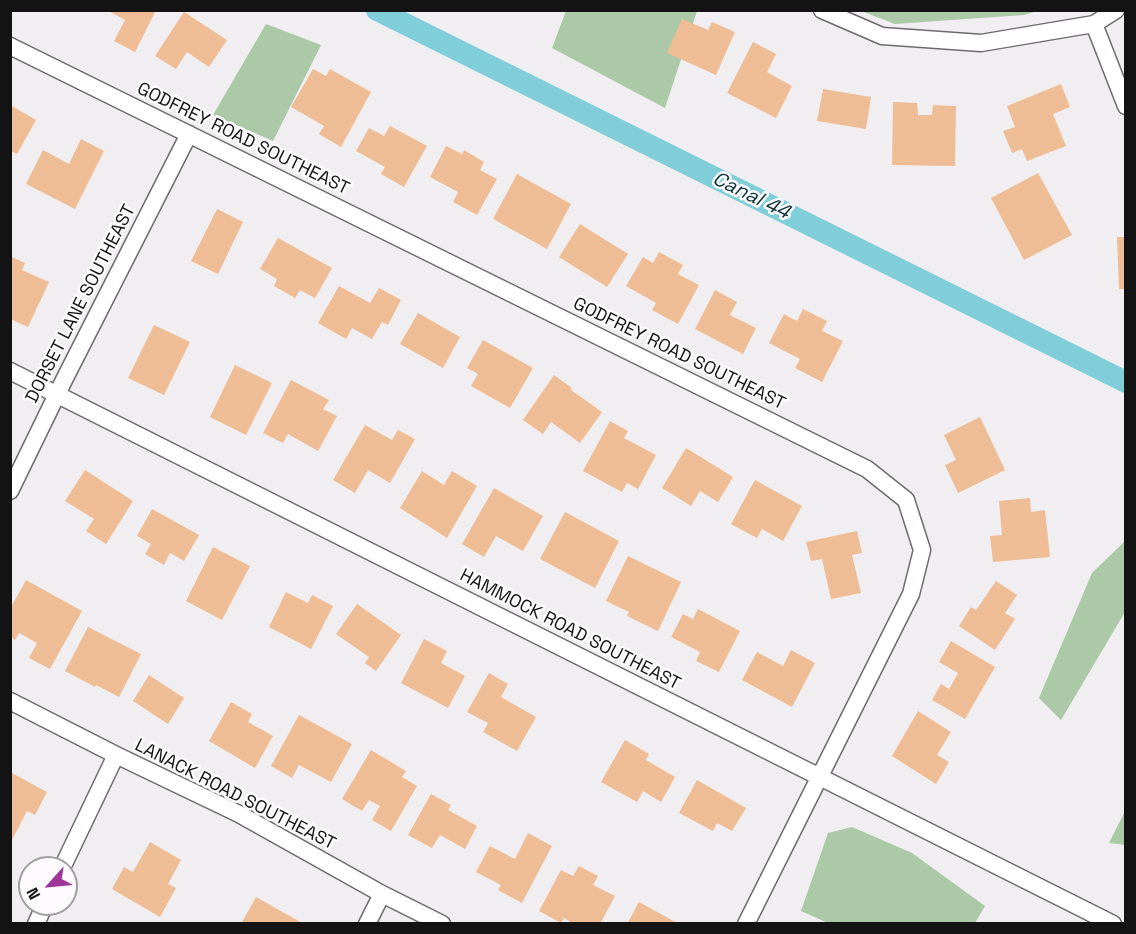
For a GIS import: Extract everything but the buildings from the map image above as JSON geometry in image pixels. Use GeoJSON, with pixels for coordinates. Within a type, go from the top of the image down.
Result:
{"type":"FeatureCollection","features":[{"type":"Feature","properties":{"kind":"street"},"geometry":{"type":"LineString","coordinates":[[822,10],[882,36],[981,43],[1094,24],[1116,10]]}},
{"type":"Feature","properties":{"kind":"street"},"geometry":{"type":"LineString","coordinates":[[1094,24],[1125,106]]}},
{"type":"Feature","properties":{"kind":"street","name":"GODFREY ROAD SOUTHEAST"},"geometry":{"type":"LineString","coordinates":[[10,46],[867,469],[906,500],[922,550],[911,594],[746,924]]}},
{"type":"Feature","properties":{"kind":"street","name":"DORSET LANE SOUTHEAST"},"geometry":{"type":"LineString","coordinates":[[10,491],[189,135]]}},
{"type":"Feature","properties":{"kind":"street","name":"HAMMOCK ROAD SOUTHEAST"},"geometry":{"type":"LineString","coordinates":[[10,371],[1113,924]]}},
{"type":"Feature","properties":{"kind":"street","name":"LANACK ROAD SOUTHEAST"},"geometry":{"type":"LineString","coordinates":[[10,701],[239,814],[382,894],[442,924]]}},
{"type":"Feature","properties":{"kind":"street"},"geometry":{"type":"LineString","coordinates":[[68,856],[116,755]]}},
{"type":"Feature","properties":{"kind":"street"},"geometry":{"type":"LineString","coordinates":[[367,924],[382,894]]}},
{"type":"Feature","properties":{"kind":"green space"},"geometry":{"type":"Polygon","coordinates":[[[566,11],[697,11],[665,108],[552,48],[566,11]]]}},
{"type":"Feature","properties":{"kind":"green space"},"geometry":{"type":"Polygon","coordinates":[[[861,11],[1037,11],[1024,15],[895,24],[861,11]]]}},
{"type":"Feature","properties":{"kind":"green space"},"geometry":{"type":"Polygon","coordinates":[[[266,24],[321,45],[273,141],[213,115],[266,24]]]}},
{"type":"Feature","properties":{"kind":"green space"},"geometry":{"type":"Polygon","coordinates":[[[1125,541],[1125,612],[1061,720],[1039,698],[1092,573],[1125,541]]]}},
{"type":"Feature","properties":{"kind":"green space"},"geometry":{"type":"Polygon","coordinates":[[[1125,811],[1125,845],[1109,843],[1125,811]]]}},
{"type":"Feature","properties":{"kind":"green space"},"geometry":{"type":"Polygon","coordinates":[[[852,827],[912,853],[985,906],[975,923],[828,923],[801,911],[828,833],[852,827]]]}},
{"type":"Feature","properties":{"kind":"waterway","name":"Canal 44"},"geometry":{"type":"LineString","coordinates":[[377,10],[1126,382]]}}]}
